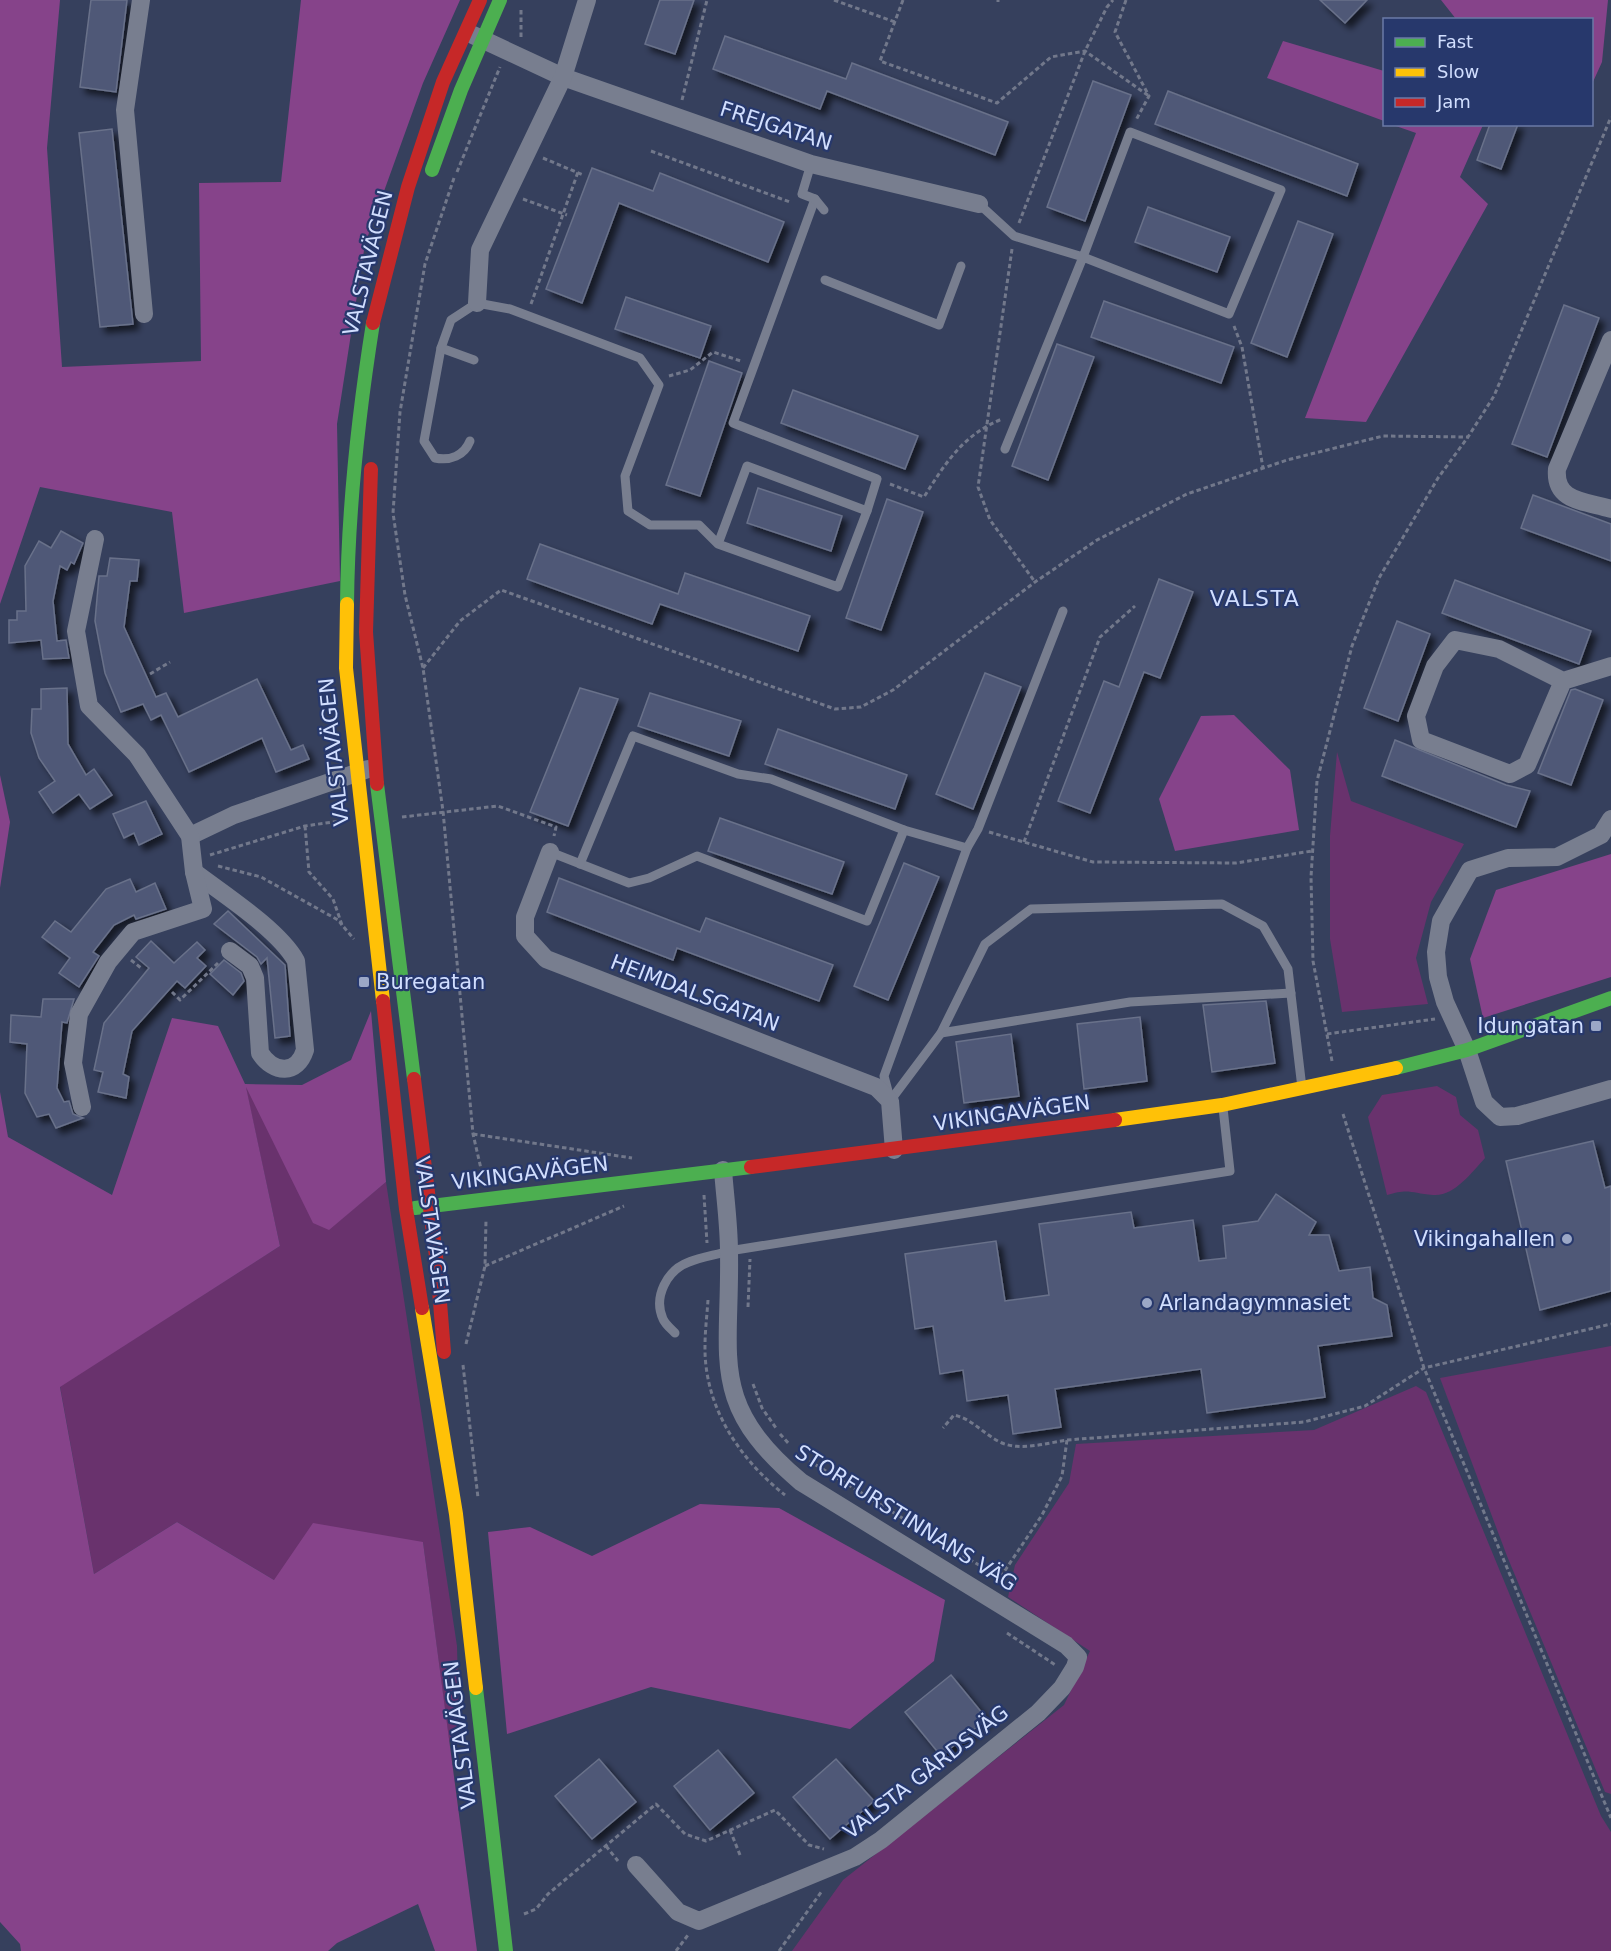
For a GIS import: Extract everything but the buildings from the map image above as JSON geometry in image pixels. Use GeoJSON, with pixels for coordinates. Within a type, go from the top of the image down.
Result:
{"type":"FeatureCollection","features":[{"type":"Feature","properties":{"kind":"street"},"geometry":{"type":"LineString","coordinates":[[141,0],[125,110],[144,314]]}},
{"type":"Feature","properties":{"kind":"street","name":"VALSTAVÄGEN"},"geometry":{"type":"LineString","coordinates":[[428,182],[473,36],[480,0]]}},
{"type":"Feature","properties":{"kind":"street","name":"VALSTAVÄGEN"},"geometry":{"type":"LineString","coordinates":[[456,1514],[406,1209],[357,773],[346,668],[348,534],[359,410],[373,320],[408,187],[443,82],[500,0]]}},
{"type":"Feature","properties":{"kind":"street"},"geometry":{"type":"LineString","coordinates":[[477,303],[480,250],[563,77],[587,0]]}},
{"type":"Feature","properties":{"kind":"street","name":"FREJGATAN"},"geometry":{"type":"LineString","coordinates":[[473,36],[563,77],[811,164],[979,204]]}},
{"type":"Feature","properties":{"kind":"street"},"geometry":{"type":"LineString","coordinates":[[1611,340],[1557,468],[1556,482],[1560,491],[1568,496],[1611,509]]}},
{"type":"Feature","properties":{"kind":"street","name":"VALSTAVÄGEN"},"geometry":{"type":"LineString","coordinates":[[372,458],[367,535],[367,653],[375,767],[438,1257],[456,1514],[506,1951]]}},
{"type":"Feature","properties":{"kind":"street"},"geometry":{"type":"LineString","coordinates":[[82,1107],[73,1063],[79,1014],[108,962],[133,932],[203,909],[190,836],[137,755],[89,706],[76,631],[95,539]]}},
{"type":"Feature","properties":{"kind":"street"},"geometry":{"type":"LineString","coordinates":[[1563,681],[1527,765],[1510,774],[1421,740],[1416,716],[1435,666],[1455,640],[1499,649],[1563,681],[1611,666]]}},
{"type":"Feature","properties":{"kind":"street"},"geometry":{"type":"LineString","coordinates":[[190,836],[234,814],[375,767]]}},
{"type":"Feature","properties":{"kind":"street"},"geometry":{"type":"LineString","coordinates":[[1611,819],[1601,835],[1557,857],[1509,858],[1470,870],[1441,921],[1436,952],[1438,977],[1451,1017],[1467,1050],[1484,1102],[1500,1117],[1517,1116],[1611,1089]]}},
{"type":"Feature","properties":{"kind":"street","name":"HEIMDALSGATAN"},"geometry":{"type":"LineString","coordinates":[[550,852],[525,917],[525,936],[546,959],[876,1087],[890,1101]]}},
{"type":"Feature","properties":{"kind":"street"},"geometry":{"type":"LineString","coordinates":[[194,866],[289,948],[296,961],[305,1050],[301,1062],[290,1069],[276,1069],[266,1063],[260,1053],[255,978],[250,966],[230,951]]}},
{"type":"Feature","properties":{"kind":"street","name":"VIKINGAVÄGEN"},"geometry":{"type":"LineString","coordinates":[[406,1209],[894,1150],[1222,1105],[1302,1090],[1467,1050],[1611,998]]}},
{"type":"Feature","properties":{"kind":"street"},"geometry":{"type":"LineString","coordinates":[[890,1101],[894,1150]]}},
{"type":"Feature","properties":{"kind":"street","name":"STORFURSTINNANS VÄG"},"geometry":{"type":"LineString","coordinates":[[723,1170],[729,1251],[726,1341],[729,1375],[737,1405],[753,1436],[776,1462],[801,1482],[1066,1645],[1078,1657],[1073,1671]]}},
{"type":"Feature","properties":{"kind":"street","name":"VALSTA GÅRDSVÄG"},"geometry":{"type":"LineString","coordinates":[[629,1864],[678,1912],[688,1919],[699,1921],[855,1857],[881,1840],[1038,1713],[1073,1671]]}},
{"type":"Feature","properties":{"kind":"lane"},"geometry":{"type":"LineString","coordinates":[[979,204],[1014,236],[1083,257],[1229,314],[1281,190],[1130,132],[1083,257],[1005,449]]}},
{"type":"Feature","properties":{"kind":"lane"},"geometry":{"type":"LineString","coordinates":[[811,164],[802,194],[816,199],[824,210]]}},
{"type":"Feature","properties":{"kind":"lane"},"geometry":{"type":"LineString","coordinates":[[470,441],[467,449],[445,460],[435,458],[424,441],[441,348],[451,320],[477,303],[527,315],[640,358],[659,385],[625,476],[628,512],[650,525],[699,525],[718,544],[838,587],[877,479],[733,423],[816,199]]}},
{"type":"Feature","properties":{"kind":"lane"},"geometry":{"type":"LineString","coordinates":[[825,280],[939,325],[962,266]]}},
{"type":"Feature","properties":{"kind":"lane"},"geometry":{"type":"LineString","coordinates":[[441,348],[474,360]]}},
{"type":"Feature","properties":{"kind":"lane"},"geometry":{"type":"LineString","coordinates":[[718,544],[747,466],[867,511]]}},
{"type":"Feature","properties":{"kind":"lane"},"geometry":{"type":"LineString","coordinates":[[890,1101],[884,1076],[967,848],[978,829],[1033,694],[1063,611]]}},
{"type":"Feature","properties":{"kind":"lane"},"geometry":{"type":"LineString","coordinates":[[580,864],[633,736],[738,774],[771,779],[904,830],[967,848]]}},
{"type":"Feature","properties":{"kind":"lane"},"geometry":{"type":"LineString","coordinates":[[550,852],[629,883],[649,878],[697,856],[867,921],[904,830]]}},
{"type":"Feature","properties":{"kind":"lane"},"geometry":{"type":"LineString","coordinates":[[890,1101],[941,1033],[985,944],[1031,909],[1222,904],[1263,926],[1288,969],[1302,1090]]}},
{"type":"Feature","properties":{"kind":"lane"},"geometry":{"type":"LineString","coordinates":[[941,1033],[1130,1002],[1291,993]]}},
{"type":"Feature","properties":{"kind":"lane"},"geometry":{"type":"LineString","coordinates":[[675,1334],[663,1321],[660,1308],[661,1294],[666,1280],[675,1269],[689,1262],[729,1251],[1230,1172],[1222,1105]]}},
{"type":"Feature","properties":{"kind":"path"},"geometry":{"type":"LineString","coordinates":[[482,1173],[473,1134],[443,811],[423,668],[405,595],[393,513],[400,412],[425,264],[441,213],[484,100],[507,52],[523,35],[521,0]]}},
{"type":"Feature","properties":{"kind":"path"},"geometry":{"type":"LineString","coordinates":[[678,117],[707,0]]}},
{"type":"Feature","properties":{"kind":"path"},"geometry":{"type":"LineString","coordinates":[[834,0],[895,22]]}},
{"type":"Feature","properties":{"kind":"path"},"geometry":{"type":"LineString","coordinates":[[903,0],[880,61],[997,103],[1052,57],[1085,51],[1149,96]]}},
{"type":"Feature","properties":{"kind":"path"},"geometry":{"type":"LineString","coordinates":[[1035,582],[990,520],[978,487],[985,426],[1014,236],[1085,51],[1107,7],[1113,0]]}},
{"type":"Feature","properties":{"kind":"path"},"geometry":{"type":"LineString","coordinates":[[1126,0],[1115,32],[1149,96]]}},
{"type":"Feature","properties":{"kind":"path"},"geometry":{"type":"LineString","coordinates":[[1130,132],[1149,96]]}},
{"type":"Feature","properties":{"kind":"path"},"geometry":{"type":"LineString","coordinates":[[1333,1067],[1313,962],[1312,850],[1317,781],[1352,646],[1379,578],[1438,478],[1494,396],[1611,117]]}},
{"type":"Feature","properties":{"kind":"path"},"geometry":{"type":"LineString","coordinates":[[528,151],[583,175]]}},
{"type":"Feature","properties":{"kind":"path"},"geometry":{"type":"LineString","coordinates":[[651,151],[812,210]]}},
{"type":"Feature","properties":{"kind":"path"},"geometry":{"type":"LineString","coordinates":[[527,315],[565,214],[578,172]]}},
{"type":"Feature","properties":{"kind":"path"},"geometry":{"type":"LineString","coordinates":[[508,193],[565,214]]}},
{"type":"Feature","properties":{"kind":"path"},"geometry":{"type":"LineString","coordinates":[[1229,314],[1242,347],[1263,468]]}},
{"type":"Feature","properties":{"kind":"path"},"geometry":{"type":"LineString","coordinates":[[656,380],[690,370],[713,352],[754,366]]}},
{"type":"Feature","properties":{"kind":"path"},"geometry":{"type":"LineString","coordinates":[[877,479],[924,497],[951,454],[985,426],[1020,411]]}},
{"type":"Feature","properties":{"kind":"path"},"geometry":{"type":"LineString","coordinates":[[423,668],[460,621],[501,590],[835,709],[861,707],[893,690],[1035,582],[1098,540],[1187,494],[1263,468],[1383,436],[1468,437]]}},
{"type":"Feature","properties":{"kind":"path"},"geometry":{"type":"LineString","coordinates":[[1024,842],[1100,637],[1135,606]]}},
{"type":"Feature","properties":{"kind":"path"},"geometry":{"type":"LineString","coordinates":[[150,674],[170,662]]}},
{"type":"Feature","properties":{"kind":"path"},"geometry":{"type":"LineString","coordinates":[[395,818],[498,806],[555,827],[550,852]]}},
{"type":"Feature","properties":{"kind":"path"},"geometry":{"type":"LineString","coordinates":[[194,866],[265,837],[305,826],[340,821]]}},
{"type":"Feature","properties":{"kind":"path"},"geometry":{"type":"LineString","coordinates":[[305,826],[309,872],[333,899],[342,926]]}},
{"type":"Feature","properties":{"kind":"path"},"geometry":{"type":"LineString","coordinates":[[978,829],[1093,862],[1236,863],[1312,850]]}},
{"type":"Feature","properties":{"kind":"path"},"geometry":{"type":"LineString","coordinates":[[194,866],[261,877],[338,920],[355,940]]}},
{"type":"Feature","properties":{"kind":"path"},"geometry":{"type":"LineString","coordinates":[[172,992],[180,1000],[230,951]]}},
{"type":"Feature","properties":{"kind":"path"},"geometry":{"type":"LineString","coordinates":[[1327,1034],[1451,1017]]}},
{"type":"Feature","properties":{"kind":"path"},"geometry":{"type":"LineString","coordinates":[[1343,1114],[1424,1368],[1611,1818]]}},
{"type":"Feature","properties":{"kind":"path"},"geometry":{"type":"LineString","coordinates":[[704,1194],[708,1257]]}},
{"type":"Feature","properties":{"kind":"path"},"geometry":{"type":"LineString","coordinates":[[485,1266],[626,1205]]}},
{"type":"Feature","properties":{"kind":"path"},"geometry":{"type":"LineString","coordinates":[[465,1349],[485,1266],[486,1219]]}},
{"type":"Feature","properties":{"kind":"path"},"geometry":{"type":"LineString","coordinates":[[748,1309],[751,1272],[749,1248]]}},
{"type":"Feature","properties":{"kind":"path"},"geometry":{"type":"LineString","coordinates":[[709,1296],[705,1347],[707,1373],[716,1406],[729,1433],[747,1459],[788,1496]]}},
{"type":"Feature","properties":{"kind":"path"},"geometry":{"type":"LineString","coordinates":[[943,1428],[954,1415],[967,1418],[1000,1442],[1014,1446],[1304,1422],[1365,1406],[1424,1368],[1611,1324]]}},
{"type":"Feature","properties":{"kind":"path"},"geometry":{"type":"LineString","coordinates":[[462,1359],[478,1501]]}},
{"type":"Feature","properties":{"kind":"path"},"geometry":{"type":"LineString","coordinates":[[752,1381],[762,1408],[796,1452],[1000,1578],[1042,1515],[1062,1476],[1067,1440]]}},
{"type":"Feature","properties":{"kind":"path"},"geometry":{"type":"LineString","coordinates":[[1004,1630],[1054,1664],[1073,1671]]}},
{"type":"Feature","properties":{"kind":"path"},"geometry":{"type":"LineString","coordinates":[[1049,1671],[1054,1664]]}},
{"type":"Feature","properties":{"kind":"path"},"geometry":{"type":"LineString","coordinates":[[524,1914],[536,1909],[548,1894],[656,1804],[685,1834],[706,1841],[775,1810],[809,1845],[826,1850]]}},
{"type":"Feature","properties":{"kind":"path"},"geometry":{"type":"LineString","coordinates":[[1605,1808],[1611,1804]]}},
{"type":"Feature","properties":{"kind":"path"},"geometry":{"type":"LineString","coordinates":[[730,1830],[740,1855]]}},
{"type":"Feature","properties":{"kind":"path"},"geometry":{"type":"LineString","coordinates":[[606,1846],[629,1864]]}},
{"type":"Feature","properties":{"kind":"path"},"geometry":{"type":"LineString","coordinates":[[779,1951],[823,1889]]}},
{"type":"Feature","properties":{"kind":"path"},"geometry":{"type":"LineString","coordinates":[[523,1903],[525,1923]]}},
{"type":"Feature","properties":{"kind":"shaded area"},"geometry":{"type":"Polygon","coordinates":[[[0,0],[60,0],[47,148],[62,367],[201,361],[199,183],[281,182],[301,0],[460,0],[423,83],[365,244],[337,424],[340,581],[184,613],[172,512],[40,487],[0,604],[0,0]]]}},
{"type":"Feature","properties":{"kind":"shaded area"},"geometry":{"type":"Polygon","coordinates":[[[1441,0],[1608,0],[1602,62],[1593,82],[1593,18],[1455,18],[1441,0]]]}},
{"type":"Feature","properties":{"kind":"shaded area"},"geometry":{"type":"Polygon","coordinates":[[[1283,41],[1383,71],[1383,121],[1267,78],[1283,41]]]}},
{"type":"Feature","properties":{"kind":"shaded area"},"geometry":{"type":"Polygon","coordinates":[[[1396,126],[1483,126],[1460,177],[1488,204],[1366,422],[1305,418],[1416,133],[1396,126]]]}},
{"type":"Feature","properties":{"kind":"shaded area"},"geometry":{"type":"Polygon","coordinates":[[[1234,715],[1290,770],[1299,830],[1175,851],[1159,799],[1201,716],[1234,715]]]}},
{"type":"Feature","properties":{"kind":"shaded area"},"geometry":{"type":"Polygon","coordinates":[[[1337,752],[1351,801],[1464,844],[1431,902],[1416,958],[1428,1004],[1342,1012],[1330,939],[1330,836],[1337,752]]]}},
{"type":"Feature","properties":{"kind":"shaded area"},"geometry":{"type":"Polygon","coordinates":[[[0,775],[10,822],[0,888],[0,775]]]}},
{"type":"Feature","properties":{"kind":"shaded area"},"geometry":{"type":"Polygon","coordinates":[[[1611,854],[1611,977],[1483,1018],[1470,959],[1496,890],[1611,854]]]}},
{"type":"Feature","properties":{"kind":"shaded area"},"geometry":{"type":"Polygon","coordinates":[[[371,1011],[386,1182],[329,1230],[313,1223],[246,1087],[280,1246],[60,1387],[94,1574],[177,1522],[274,1580],[313,1523],[423,1542],[477,1951],[435,1951],[418,1904],[337,1943],[328,1951],[21,1951],[20,1944],[0,1922],[0,1092],[8,1137],[112,1195],[172,1018],[218,1026],[245,1084],[302,1085],[351,1060],[371,1011]]]}},
{"type":"Feature","properties":{"kind":"shaded area"},"geometry":{"type":"Polygon","coordinates":[[[245,1084],[329,1229],[386,1182],[457,1646],[459,1724],[449,1741],[423,1542],[274,1580],[177,1522],[94,1574],[60,1386],[280,1246],[245,1084]]]}},
{"type":"Feature","properties":{"kind":"shaded area"},"geometry":{"type":"Polygon","coordinates":[[[1437,1086],[1456,1097],[1460,1115],[1478,1130],[1485,1158],[1455,1188],[1441,1195],[1405,1191],[1387,1195],[1368,1117],[1382,1095],[1437,1086]]]}},
{"type":"Feature","properties":{"kind":"shaded area"},"geometry":{"type":"Polygon","coordinates":[[[1611,1346],[1611,1794],[1605,1792],[1507,1556],[1440,1378],[1611,1346]]]}},
{"type":"Feature","properties":{"kind":"shaded area"},"geometry":{"type":"Polygon","coordinates":[[[1416,1386],[1426,1392],[1601,1816],[1611,1832],[1611,1951],[792,1951],[843,1880],[1064,1705],[1090,1651],[1008,1597],[1015,1565],[1069,1483],[1076,1444],[1314,1430],[1416,1386]]]}},
{"type":"Feature","properties":{"kind":"shaded area"},"geometry":{"type":"Polygon","coordinates":[[[700,1504],[779,1508],[945,1600],[934,1661],[850,1729],[651,1687],[507,1734],[488,1532],[530,1527],[592,1556],[700,1504]]]}},
{"type":"Feature","properties":{"kind":"traffic: fast"},"geometry":{"type":"LineString","coordinates":[[432,170],[461,90],[500,0]]}},
{"type":"Feature","properties":{"kind":"traffic: fast"},"geometry":{"type":"LineString","coordinates":[[347,604],[349,533],[355,463],[373,323]]}},
{"type":"Feature","properties":{"kind":"traffic: fast"},"geometry":{"type":"LineString","coordinates":[[377,784],[414,1079]]}},
{"type":"Feature","properties":{"kind":"traffic: fast"},"geometry":{"type":"LineString","coordinates":[[1396,1068],[1467,1050],[1611,998]]}},
{"type":"Feature","properties":{"kind":"traffic: fast"},"geometry":{"type":"LineString","coordinates":[[415,1208],[751,1167]]}},
{"type":"Feature","properties":{"kind":"traffic: fast"},"geometry":{"type":"LineString","coordinates":[[476,1688],[506,1951]]}},
{"type":"Feature","properties":{"kind":"traffic: slow"},"geometry":{"type":"LineString","coordinates":[[347,604],[346,668],[383,1001]]}},
{"type":"Feature","properties":{"kind":"traffic: slow"},"geometry":{"type":"LineString","coordinates":[[1115,1120],[1222,1105],[1396,1068]]}},
{"type":"Feature","properties":{"kind":"traffic: slow"},"geometry":{"type":"LineString","coordinates":[[422,1308],[456,1514],[476,1688]]}},
{"type":"Feature","properties":{"kind":"traffic: jam"},"geometry":{"type":"LineString","coordinates":[[373,323],[408,187],[443,82],[480,0]]}},
{"type":"Feature","properties":{"kind":"traffic: jam"},"geometry":{"type":"LineString","coordinates":[[371,469],[366,632],[377,784]]}},
{"type":"Feature","properties":{"kind":"traffic: jam"},"geometry":{"type":"LineString","coordinates":[[383,1001],[406,1209],[422,1308]]}},
{"type":"Feature","properties":{"kind":"traffic: jam"},"geometry":{"type":"LineString","coordinates":[[414,1079],[437,1265],[444,1352]]}},
{"type":"Feature","properties":{"kind":"traffic: jam"},"geometry":{"type":"LineString","coordinates":[[751,1167],[1115,1120]]}},
{"type":"Feature","properties":{"kind":"place","name":"Buregatan"},"geometry":{"type":"Point","coordinates":[364,982]}},
{"type":"Feature","properties":{"kind":"place","name":"Idungatan"},"geometry":{"type":"Point","coordinates":[1596,1026]}},
{"type":"Feature","properties":{"kind":"place","name":"Vikingahallen"},"geometry":{"type":"Point","coordinates":[1567,1239]}},
{"type":"Feature","properties":{"kind":"place","name":"Arlandagymnasiet"},"geometry":{"type":"Point","coordinates":[1147,1303]}},
{"type":"Feature","properties":{"kind":"district","name":"VALSTA"},"geometry":{"type":"Point","coordinates":[1255,598]}}]}
